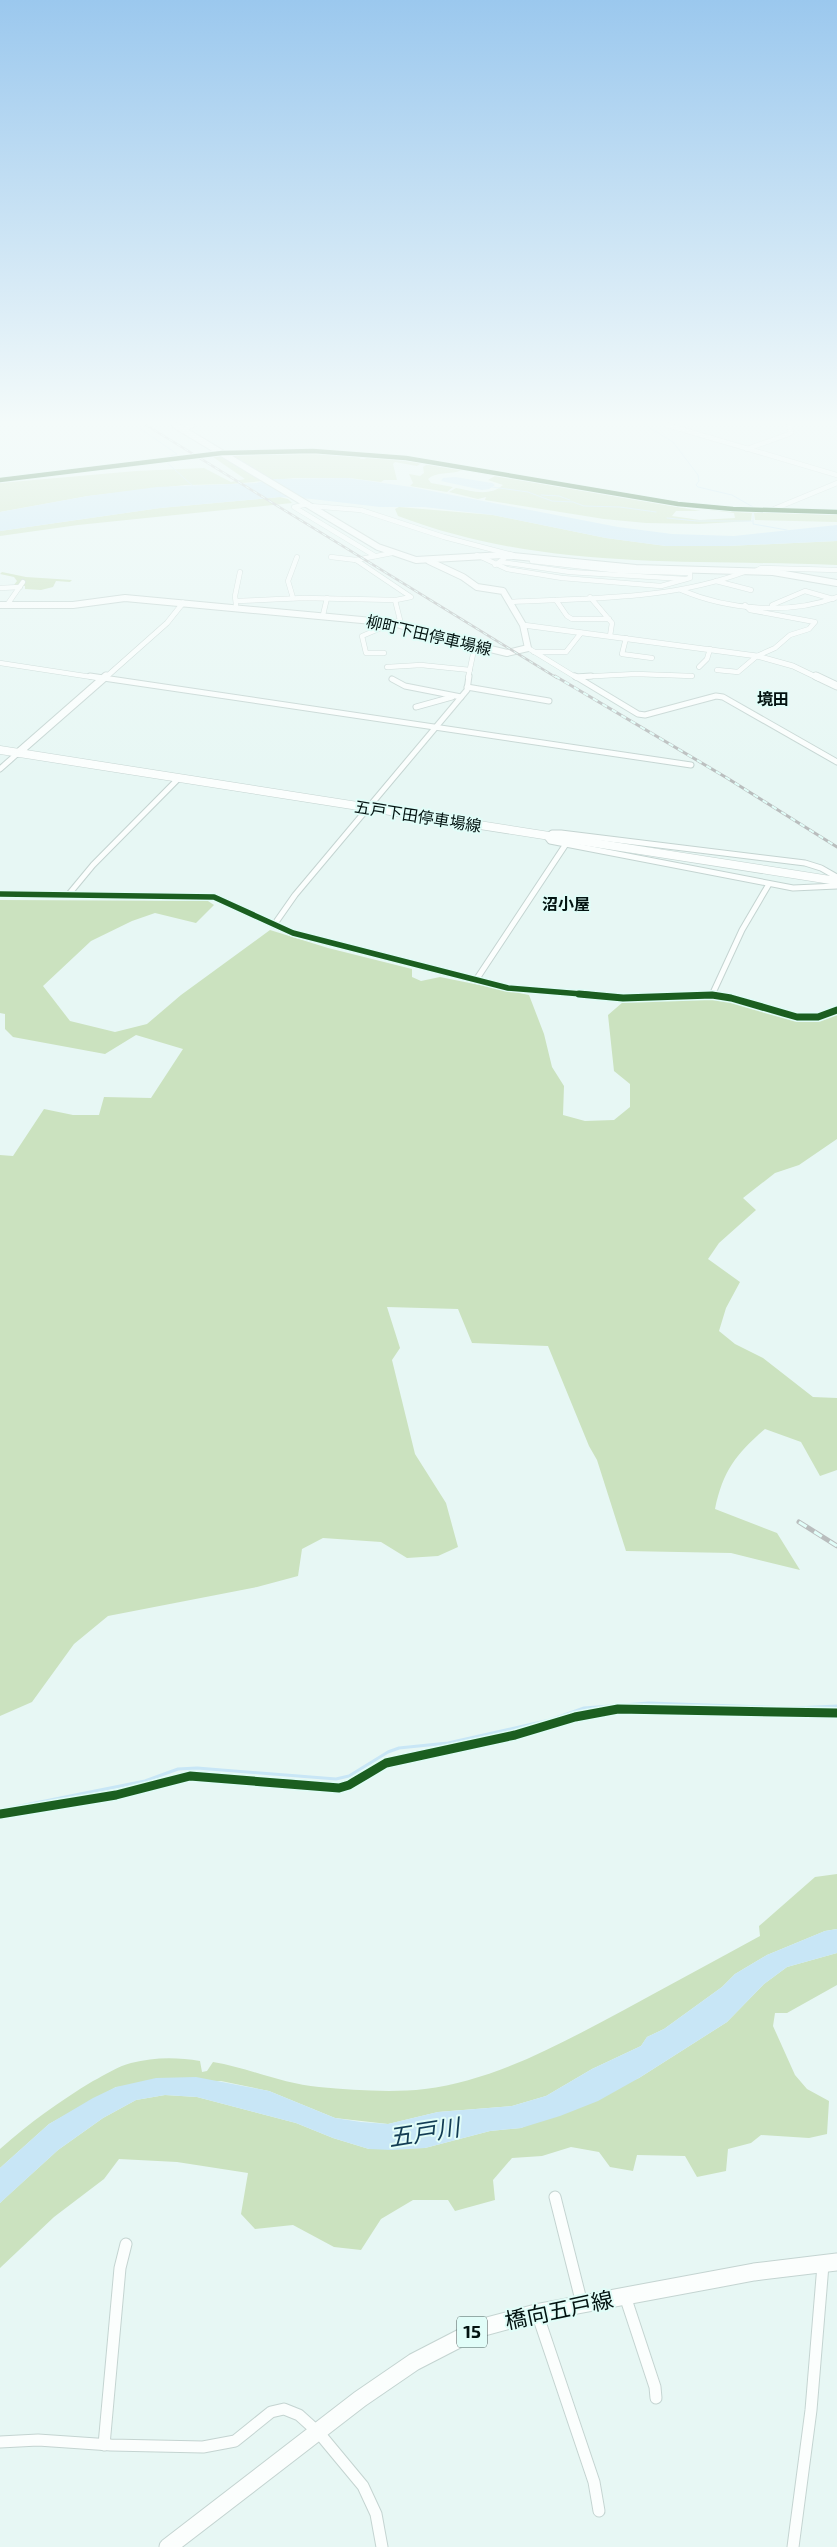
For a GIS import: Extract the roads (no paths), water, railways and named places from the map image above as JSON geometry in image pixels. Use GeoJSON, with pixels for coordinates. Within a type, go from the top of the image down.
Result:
{"type":"FeatureCollection","features":[{"type":"Feature","properties":{"kind":"main road"},"geometry":{"type":"LineString","coordinates":[[376,544],[392,553],[416,560],[429,561],[477,556],[513,555],[636,568],[756,571],[802,576],[837,583]]}},
{"type":"Feature","properties":{"kind":"main road"},"geometry":{"type":"LineString","coordinates":[[429,561],[463,577],[477,587],[500,590],[511,602],[523,625],[531,650]]}},
{"type":"Feature","properties":{"kind":"main road","name":"柳町下田停車場線"},"geometry":{"type":"LineString","coordinates":[[4,605],[73,605],[118,598],[236,605],[394,623],[424,634],[507,653],[531,650]]}},
{"type":"Feature","properties":{"kind":"main road","name":"五戸下田停車場線"},"geometry":{"type":"LineString","coordinates":[[0,750],[837,881]]}},
{"type":"Feature","properties":{"kind":"main road","name":"橋向五戸線"},"geometry":{"type":"LineString","coordinates":[[168,2547],[319,2433],[360,2399],[414,2362],[480,2328],[537,2313],[624,2296],[754,2272],[830,2262]]}},
{"type":"Feature","properties":{"kind":"street"},"geometry":{"type":"LineString","coordinates":[[355,544],[375,556]]}},
{"type":"Feature","properties":{"kind":"street"},"geometry":{"type":"LineString","coordinates":[[470,544],[513,555]]}},
{"type":"Feature","properties":{"kind":"street"},"geometry":{"type":"LineString","coordinates":[[331,557],[356,560],[392,553]]}},
{"type":"Feature","properties":{"kind":"street"},"geometry":{"type":"LineString","coordinates":[[477,556],[495,565],[526,573],[666,586],[710,602],[745,606],[770,606],[815,604],[835,598]]}},
{"type":"Feature","properties":{"kind":"street"},"geometry":{"type":"LineString","coordinates":[[292,598],[288,581],[297,557]]}},
{"type":"Feature","properties":{"kind":"street"},"geometry":{"type":"LineString","coordinates":[[495,565],[507,557],[567,566],[663,575]]}},
{"type":"Feature","properties":{"kind":"street"},"geometry":{"type":"LineString","coordinates":[[240,572],[236,590],[236,605],[292,598],[395,600],[411,597],[356,560]]}},
{"type":"Feature","properties":{"kind":"street"},"geometry":{"type":"LineString","coordinates":[[531,567],[536,561]]}},
{"type":"Feature","properties":{"kind":"street"},"geometry":{"type":"LineString","coordinates":[[500,562],[562,572],[626,577],[690,573],[688,579],[666,586]]}},
{"type":"Feature","properties":{"kind":"street"},"geometry":{"type":"LineString","coordinates":[[562,572],[567,566]]}},
{"type":"Feature","properties":{"kind":"street"},"geometry":{"type":"LineString","coordinates":[[756,571],[761,568],[837,570]]}},
{"type":"Feature","properties":{"kind":"street"},"geometry":{"type":"LineString","coordinates":[[597,581],[601,569]]}},
{"type":"Feature","properties":{"kind":"street"},"geometry":{"type":"LineString","coordinates":[[626,577],[627,571]]}},
{"type":"Feature","properties":{"kind":"street"},"geometry":{"type":"LineString","coordinates":[[511,602],[680,590],[747,571]]}},
{"type":"Feature","properties":{"kind":"street"},"geometry":{"type":"LineString","coordinates":[[663,575],[666,586]]}},
{"type":"Feature","properties":{"kind":"street"},"geometry":{"type":"LineString","coordinates":[[715,581],[751,590]]}},
{"type":"Feature","properties":{"kind":"street"},"geometry":{"type":"LineString","coordinates":[[0,588],[21,585],[4,605]]}},
{"type":"Feature","properties":{"kind":"street"},"geometry":{"type":"LineString","coordinates":[[770,606],[802,591],[835,598]]}},
{"type":"Feature","properties":{"kind":"street"},"geometry":{"type":"LineString","coordinates":[[590,597],[609,619],[612,625],[610,636]]}},
{"type":"Feature","properties":{"kind":"street"},"geometry":{"type":"LineString","coordinates":[[323,615],[327,598]]}},
{"type":"Feature","properties":{"kind":"street"},"geometry":{"type":"LineString","coordinates":[[384,653],[366,653],[362,636],[394,623],[401,618],[395,600]]}},
{"type":"Feature","properties":{"kind":"street"},"geometry":{"type":"LineString","coordinates":[[556,600],[567,616],[572,619],[609,619]]}},
{"type":"Feature","properties":{"kind":"street"},"geometry":{"type":"LineString","coordinates":[[0,769],[167,623],[183,603]]}},
{"type":"Feature","properties":{"kind":"street"},"geometry":{"type":"LineString","coordinates":[[717,670],[738,672],[757,656],[775,648],[790,635],[809,629],[815,622],[750,610],[745,606]]}},
{"type":"Feature","properties":{"kind":"street"},"geometry":{"type":"LineString","coordinates":[[523,625],[757,656],[798,668],[837,686]]}},
{"type":"Feature","properties":{"kind":"street"},"geometry":{"type":"LineString","coordinates":[[531,650],[566,652],[581,633]]}},
{"type":"Feature","properties":{"kind":"street"},"geometry":{"type":"LineString","coordinates":[[626,638],[622,654],[652,658]]}},
{"type":"Feature","properties":{"kind":"street"},"geometry":{"type":"LineString","coordinates":[[467,687],[465,684],[476,657],[474,645]]}},
{"type":"Feature","properties":{"kind":"street"},"geometry":{"type":"LineString","coordinates":[[699,667],[707,659],[710,649]]}},
{"type":"Feature","properties":{"kind":"street"},"geometry":{"type":"LineString","coordinates":[[531,650],[642,715],[716,696],[723,697],[837,762]]}},
{"type":"Feature","properties":{"kind":"street"},"geometry":{"type":"LineString","coordinates":[[0,663],[691,765]]}},
{"type":"Feature","properties":{"kind":"street"},"geometry":{"type":"LineString","coordinates":[[387,667],[422,665],[470,670]]}},
{"type":"Feature","properties":{"kind":"street"},"geometry":{"type":"LineString","coordinates":[[576,678],[636,674],[692,676]]}},
{"type":"Feature","properties":{"kind":"street"},"geometry":{"type":"LineString","coordinates":[[392,679],[405,686],[458,697]]}},
{"type":"Feature","properties":{"kind":"street"},"geometry":{"type":"LineString","coordinates":[[274,925],[295,895],[436,727],[467,687]]}},
{"type":"Feature","properties":{"kind":"street"},"geometry":{"type":"LineString","coordinates":[[467,687],[549,701]]}},
{"type":"Feature","properties":{"kind":"street"},"geometry":{"type":"LineString","coordinates":[[416,707],[458,697]]}},
{"type":"Feature","properties":{"kind":"street"},"geometry":{"type":"LineString","coordinates":[[69,894],[93,865],[179,778]]}},
{"type":"Feature","properties":{"kind":"street"},"geometry":{"type":"LineString","coordinates":[[837,877],[821,868],[805,863],[561,833],[552,833],[548,836],[550,840],[566,844],[769,884],[801,889],[837,886]]}},
{"type":"Feature","properties":{"kind":"street"},"geometry":{"type":"LineString","coordinates":[[476,980],[566,844]]}},
{"type":"Feature","properties":{"kind":"street"},"geometry":{"type":"LineString","coordinates":[[712,995],[742,930],[769,884]]}},
{"type":"Feature","properties":{"kind":"street"},"geometry":{"type":"LineString","coordinates":[[0,894],[214,897],[293,933],[508,988],[623,998],[712,995],[748,1002],[797,1017],[818,1017],[837,1010]]}},
{"type":"Feature","properties":{"kind":"street"},"geometry":{"type":"LineString","coordinates":[[0,1814],[116,1795],[190,1776],[339,1788],[349,1785],[386,1762],[515,1735],[575,1717],[618,1709],[837,1712]]}},
{"type":"Feature","properties":{"kind":"street"},"geometry":{"type":"LineString","coordinates":[[555,2197],[582,2304]]}},
{"type":"Feature","properties":{"kind":"street"},"geometry":{"type":"LineString","coordinates":[[104,2445],[120,2268],[126,2244]]}},
{"type":"Feature","properties":{"kind":"street"},"geometry":{"type":"LineString","coordinates":[[793,2547],[830,2262]]}},
{"type":"Feature","properties":{"kind":"street"},"geometry":{"type":"LineString","coordinates":[[624,2296],[655,2387],[656,2398]]}},
{"type":"Feature","properties":{"kind":"street"},"geometry":{"type":"LineString","coordinates":[[537,2313],[594,2482],[599,2511]]}},
{"type":"Feature","properties":{"kind":"street"},"geometry":{"type":"LineString","coordinates":[[0,2442],[38,2440],[104,2445],[203,2448],[235,2441],[271,2412],[284,2409],[300,2414],[319,2433],[363,2486],[376,2514],[382,2547]]}},
{"type":"Feature","properties":{"kind":"water"},"geometry":{"type":"Polygon","coordinates":[[[650,544],[774,544],[727,546],[666,546],[650,544]]]}},
{"type":"Feature","properties":{"kind":"water","name":"五戸川"},"geometry":{"type":"Polygon","coordinates":[[[837,1929],[837,1953],[787,1967],[764,1984],[727,2022],[639,2078],[598,2101],[560,2116],[521,2128],[490,2131],[425,2148],[369,2149],[333,2138],[296,2123],[197,2097],[165,2095],[136,2100],[103,2118],[58,2150],[0,2203],[0,2168],[49,2124],[116,2087],[156,2078],[196,2077],[269,2091],[335,2118],[388,2124],[438,2112],[512,2106],[546,2096],[592,2069],[641,2046],[647,2037],[664,2029],[722,1987],[735,1974],[767,1955],[825,1931],[837,1929]]]}},
{"type":"Feature","properties":{"kind":"waterway"},"geometry":{"type":"LineString","coordinates":[[0,1810],[145,1781],[178,1769],[197,1768],[336,1779],[349,1776],[388,1752],[399,1748],[448,1743],[550,1720],[584,1708],[649,1703],[789,1708]]}},
{"type":"Feature","properties":{"kind":"waterway"},"geometry":{"type":"LineString","coordinates":[[795,1708],[837,1706]]}},
{"type":"Feature","properties":{"kind":"railway"},"geometry":{"type":"LineString","coordinates":[[339,544],[557,678]]}},
{"type":"Feature","properties":{"kind":"railway"},"geometry":{"type":"LineString","coordinates":[[555,676],[727,778],[837,847]]}},
{"type":"Feature","properties":{"kind":"railway"},"geometry":{"type":"LineString","coordinates":[[799,1522],[837,1546]]}},
{"type":"Feature","properties":{"kind":"district","name":"境田"},"geometry":{"type":"Point","coordinates":[773,699]}},
{"type":"Feature","properties":{"kind":"district","name":"沼小屋"},"geometry":{"type":"Point","coordinates":[566,904]}}]}
